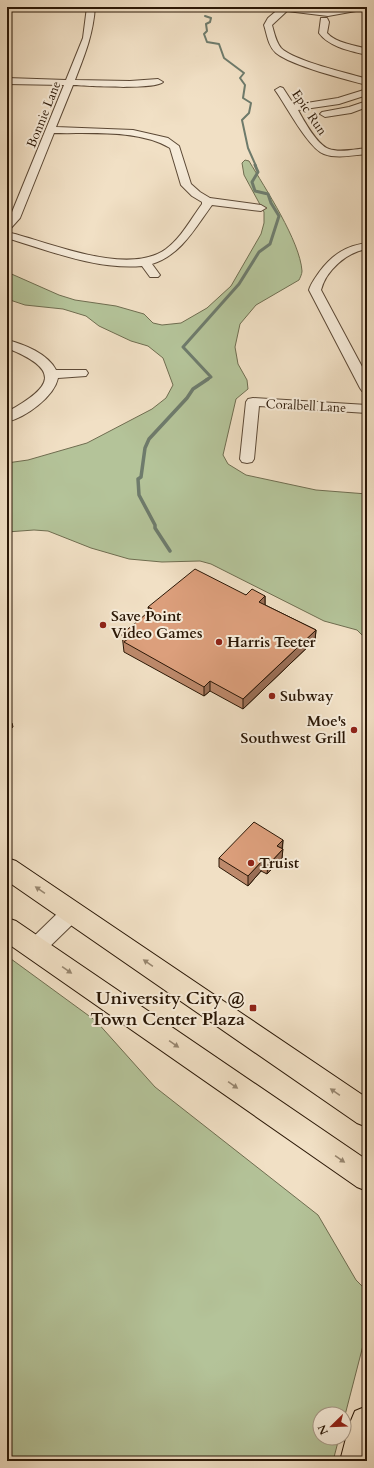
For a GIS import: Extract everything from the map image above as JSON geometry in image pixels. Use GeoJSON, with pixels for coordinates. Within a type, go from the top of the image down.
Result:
{"type":"FeatureCollection","features":[{"type":"Feature","properties":{"kind":"main road"},"geometry":{"type":"LineString","coordinates":[[7,868],[367,1114]]}},
{"type":"Feature","properties":{"kind":"main road"},"geometry":{"type":"LineString","coordinates":[[7,929],[367,1177]]}},
{"type":"Feature","properties":{"kind":"main road"},"geometry":{"type":"LineString","coordinates":[[357,1461],[367,1423]]}},
{"type":"Feature","properties":{"kind":"street","name":"Bonnie Lane"},"geometry":{"type":"LineString","coordinates":[[7,226],[15,218],[87,38],[91,7]]}},
{"type":"Feature","properties":{"kind":"street"},"geometry":{"type":"LineString","coordinates":[[367,7],[346,10],[326,17],[285,9],[271,20],[268,25],[275,46],[280,52],[294,59],[367,82]]}},
{"type":"Feature","properties":{"kind":"street"},"geometry":{"type":"LineString","coordinates":[[326,17],[323,33],[328,39],[367,52]]}},
{"type":"Feature","properties":{"kind":"street"},"geometry":{"type":"LineString","coordinates":[[7,81],[130,84],[158,82]]}},
{"type":"Feature","properties":{"kind":"street","name":"Epic Run"},"geometry":{"type":"LineString","coordinates":[[280,90],[312,139],[322,150],[338,154],[367,151]]}},
{"type":"Feature","properties":{"kind":"street"},"geometry":{"type":"LineString","coordinates":[[295,112],[363,91]]}},
{"type":"Feature","properties":{"kind":"street"},"geometry":{"type":"LineString","coordinates":[[295,112],[313,115],[351,110],[367,104]]}},
{"type":"Feature","properties":{"kind":"street"},"geometry":{"type":"LineString","coordinates":[[50,130],[144,135],[164,140],[172,144],[177,150],[186,185],[190,190],[207,201],[261,208]]}},
{"type":"Feature","properties":{"kind":"street"},"geometry":{"type":"LineString","coordinates":[[164,140],[176,136]]}},
{"type":"Feature","properties":{"kind":"street"},"geometry":{"type":"LineString","coordinates":[[7,235],[106,262],[129,264],[145,262],[162,256],[172,250],[207,204],[207,201]]}},
{"type":"Feature","properties":{"kind":"street"},"geometry":{"type":"LineString","coordinates":[[367,246],[354,248],[340,254],[329,265],[316,285],[315,290],[367,388]]}},
{"type":"Feature","properties":{"kind":"street"},"geometry":{"type":"LineString","coordinates":[[145,262],[154,275]]}},
{"type":"Feature","properties":{"kind":"street"},"geometry":{"type":"LineString","coordinates":[[7,344],[37,357],[50,369],[52,374],[52,382],[49,388],[42,395],[7,418]]}},
{"type":"Feature","properties":{"kind":"street"},"geometry":{"type":"LineString","coordinates":[[52,374],[81,373]]}},
{"type":"Feature","properties":{"kind":"street","name":"Coralbell Lane"},"geometry":{"type":"LineString","coordinates":[[247,459],[253,402],[367,409]]}},
{"type":"Feature","properties":{"kind":"street"},"geometry":{"type":"LineString","coordinates":[[35,948],[72,912]]}},
{"type":"Feature","properties":{"kind":"green space"},"geometry":{"type":"Polygon","coordinates":[[[245,160],[249,161],[289,230],[300,259],[302,271],[299,280],[256,305],[240,324],[235,347],[238,364],[247,380],[248,389],[236,399],[223,455],[228,464],[246,475],[316,490],[367,494],[367,646],[363,636],[357,630],[324,621],[211,564],[200,561],[162,562],[129,559],[91,548],[48,531],[34,530],[7,532],[7,463],[28,460],[87,443],[152,409],[166,398],[173,385],[163,358],[148,346],[131,341],[99,326],[86,316],[63,309],[25,305],[7,299],[7,272],[59,295],[75,300],[116,306],[144,314],[153,323],[162,325],[181,323],[207,308],[231,286],[261,234],[264,223],[264,212],[244,175],[242,163],[245,160]]]}},
{"type":"Feature","properties":{"kind":"green space"},"geometry":{"type":"Polygon","coordinates":[[[7,956],[96,1021],[155,1087],[318,1215],[356,1280],[367,1291],[367,1330],[347,1406],[312,1406],[312,1446],[337,1446],[333,1461],[7,1461],[7,956]]]}},
{"type":"Feature","properties":{"kind":"building","name":"Harris Teeter"},"geometry":{"type":"Polygon","coordinates":[[[195,569],[246,595],[252,589],[265,596],[259,602],[316,630],[243,699],[210,681],[204,687],[124,642],[129,638],[122,634],[152,609],[148,607],[195,569]]]}},
{"type":"Feature","properties":{"kind":"building"},"geometry":{"type":"Polygon","coordinates":[[[7,720],[12,723],[7,727],[7,720]]]}},
{"type":"Feature","properties":{"kind":"building","name":"Truist"},"geometry":{"type":"Polygon","coordinates":[[[254,822],[283,840],[277,846],[283,849],[268,865],[262,861],[248,876],[219,858],[254,822]]]}},
{"type":"Feature","properties":{"kind":"waterway"},"geometry":{"type":"LineString","coordinates":[[205,16],[211,18],[210,22],[206,24],[207,31],[204,34],[207,42],[219,44],[224,58],[244,73],[240,78],[245,85],[243,98],[251,103],[249,113],[242,120],[248,148],[256,166]]}},
{"type":"Feature","properties":{"kind":"waterway"},"geometry":{"type":"LineString","coordinates":[[206,380],[211,377],[183,347],[239,284],[259,252],[270,244],[279,216],[271,203],[268,194],[255,191],[252,182],[258,172],[255,165]]}},
{"type":"Feature","properties":{"kind":"waterway"},"geometry":{"type":"LineString","coordinates":[[170,551],[155,528],[155,525],[139,495],[138,479],[141,477],[145,448],[149,439],[187,398],[193,389],[208,379]]}},
{"type":"Feature","properties":{"kind":"place","name":"Save Point Video Games"},"geometry":{"type":"Point","coordinates":[103,625]}},
{"type":"Feature","properties":{"kind":"place","name":"Harris Teeter"},"geometry":{"type":"Point","coordinates":[219,642]}},
{"type":"Feature","properties":{"kind":"place","name":"Subway"},"geometry":{"type":"Point","coordinates":[272,696]}},
{"type":"Feature","properties":{"kind":"place","name":"Moe's Southwest Grill"},"geometry":{"type":"Point","coordinates":[354,730]}},
{"type":"Feature","properties":{"kind":"place","name":"Truist"},"geometry":{"type":"Point","coordinates":[251,863]}},
{"type":"Feature","properties":{"kind":"place","name":"University City @ Town Center Plaza"},"geometry":{"type":"Point","coordinates":[253,1008]}}]}
